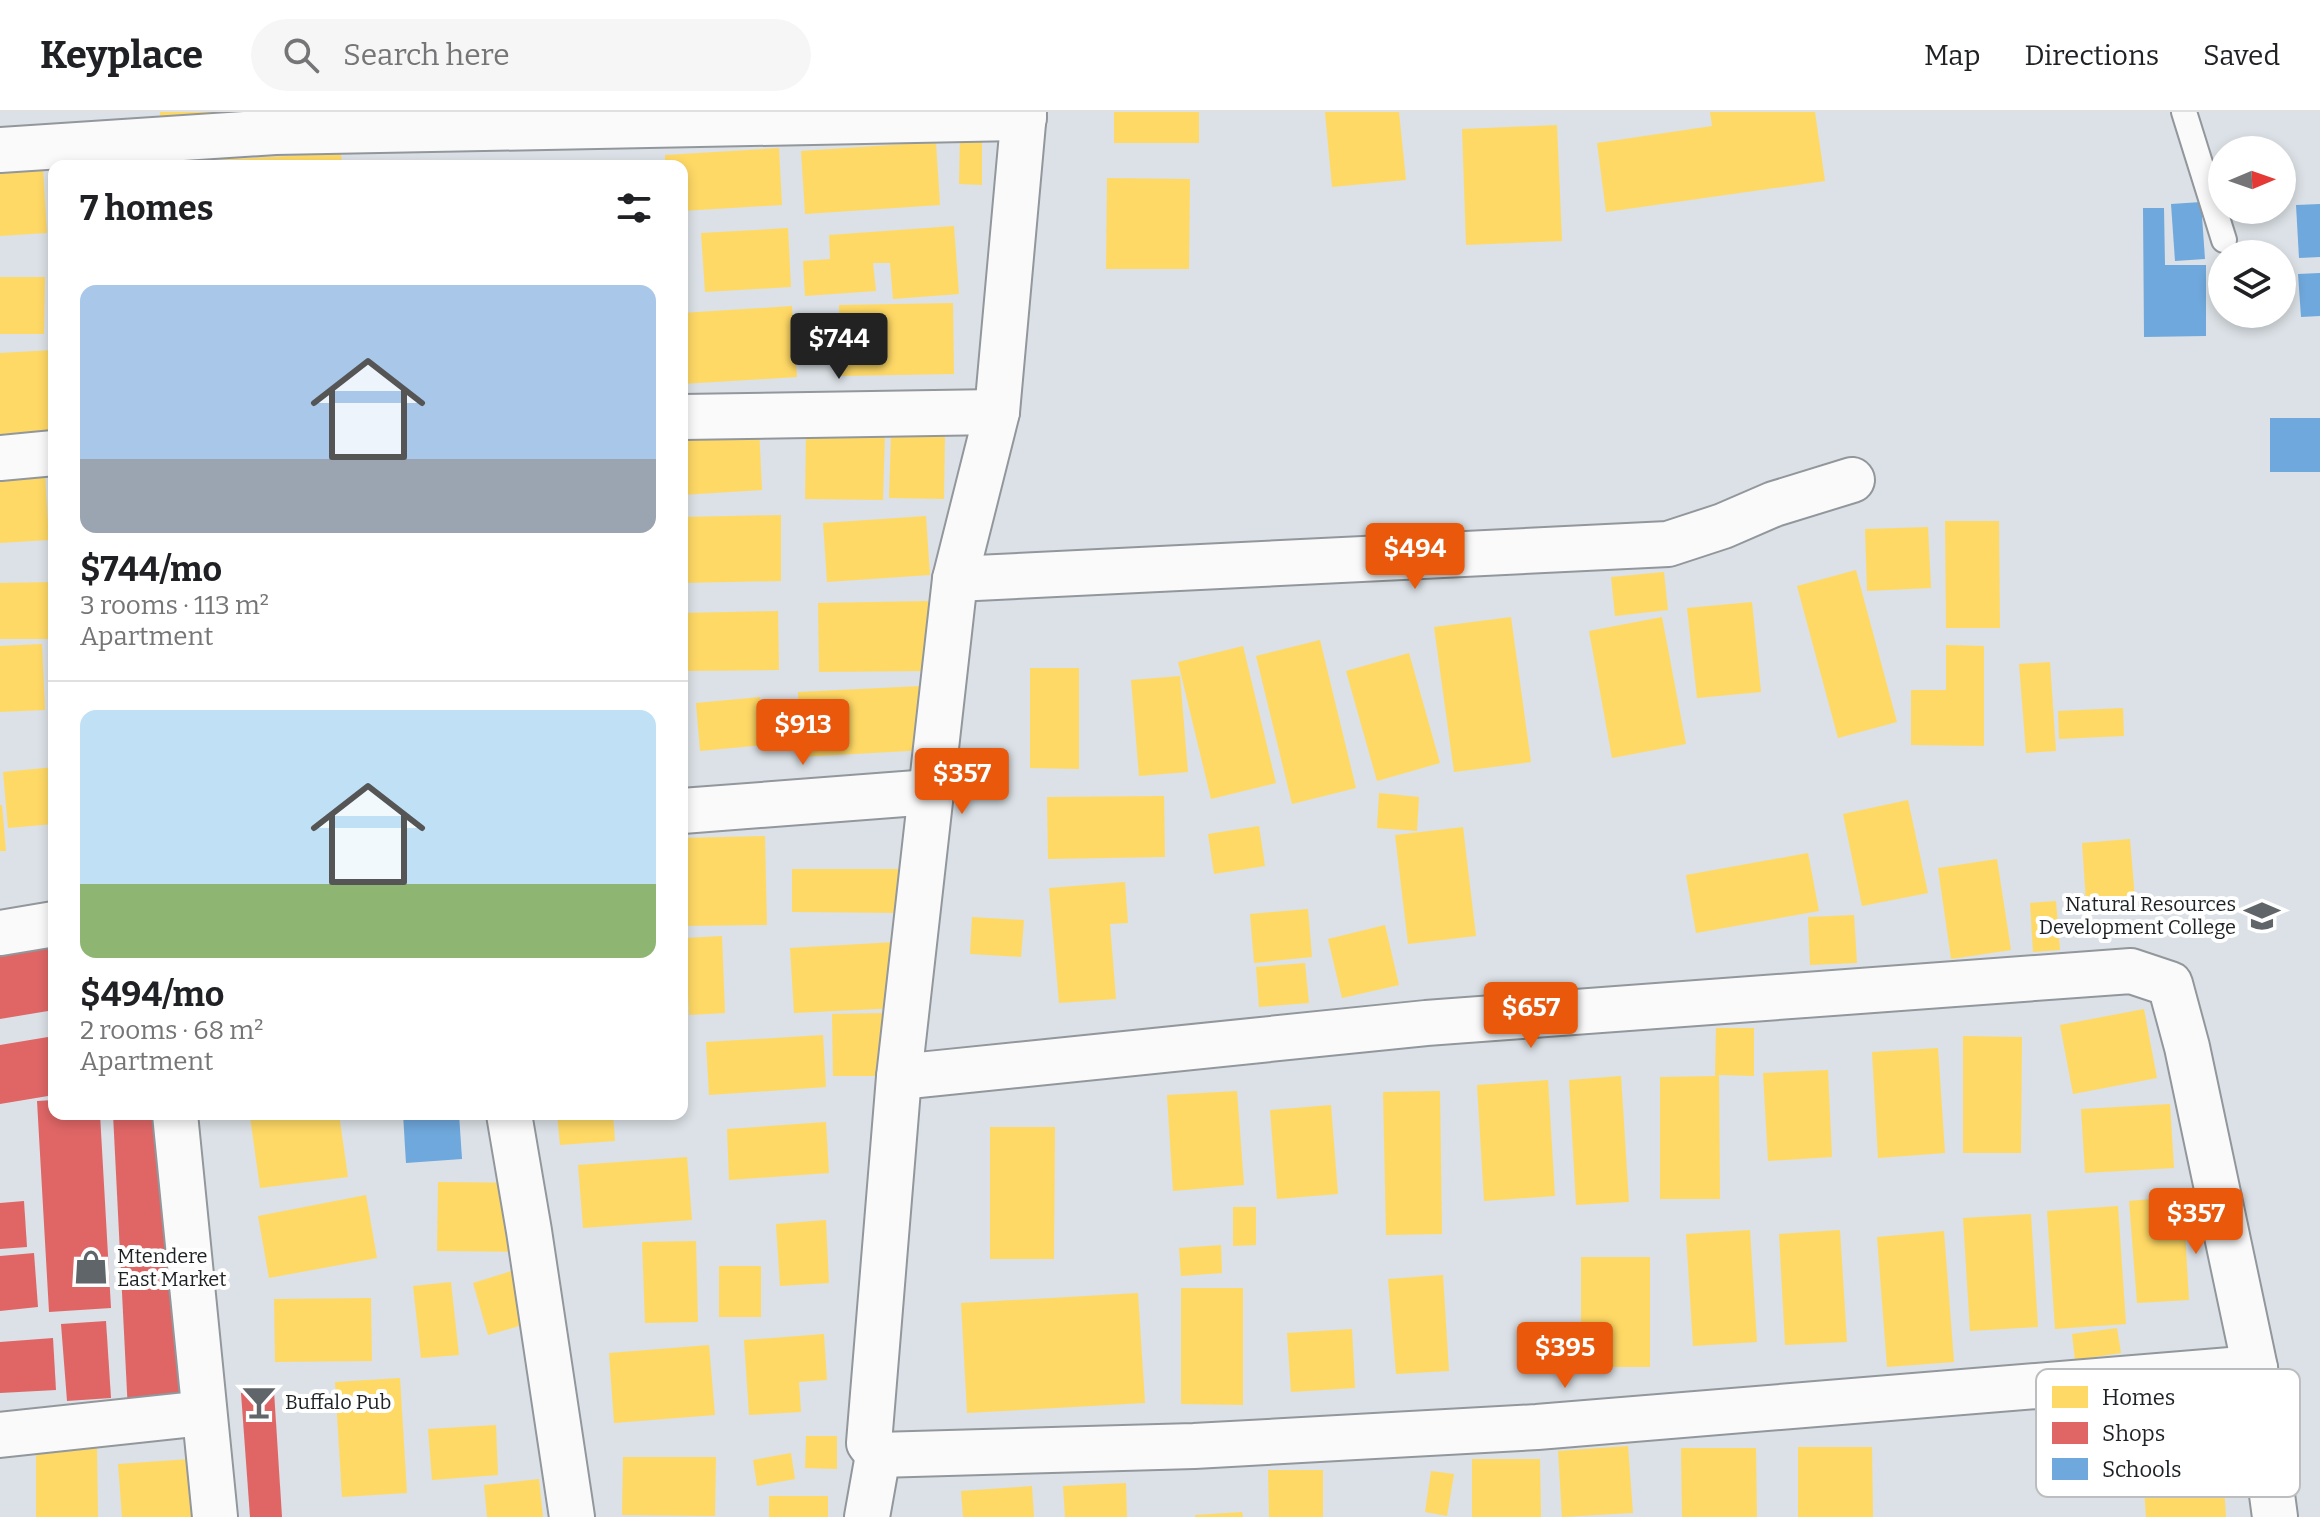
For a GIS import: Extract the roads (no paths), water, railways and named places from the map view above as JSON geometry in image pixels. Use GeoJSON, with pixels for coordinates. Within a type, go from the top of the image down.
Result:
{"type":"FeatureCollection","features":[{"type":"Feature","properties":{"kind":"street"},"geometry":{"type":"LineString","coordinates":[[0,150],[274,122],[354,149],[1024,115],[997,412],[955,579],[930,792],[899,1077],[869,1443],[878,1455],[867,1517]]}},
{"type":"Feature","properties":{"kind":"street"},"geometry":{"type":"LineString","coordinates":[[688,417],[997,412]]}},
{"type":"Feature","properties":{"kind":"street"},"geometry":{"type":"LineString","coordinates":[[0,458],[48,454]]}},
{"type":"Feature","properties":{"kind":"street"},"geometry":{"type":"LineString","coordinates":[[955,579],[1668,544],[1723,526],[1774,504],[1852,480]]}},
{"type":"Feature","properties":{"kind":"street"},"geometry":{"type":"LineString","coordinates":[[688,811],[930,792]]}},
{"type":"Feature","properties":{"kind":"street"},"geometry":{"type":"LineString","coordinates":[[0,933],[48,925]]}},
{"type":"Feature","properties":{"kind":"street"},"geometry":{"type":"LineString","coordinates":[[899,1077],[1426,1023],[2131,971],[2170,984],[2187,1047],[2255,1368],[2243,1369]]}},
{"type":"Feature","properties":{"kind":"street"},"geometry":{"type":"LineString","coordinates":[[176,1120],[215,1517]]}},
{"type":"Feature","properties":{"kind":"street"},"geometry":{"type":"LineString","coordinates":[[510,1120],[572,1517]]}},
{"type":"Feature","properties":{"kind":"street"},"geometry":{"type":"LineString","coordinates":[[878,1455],[1194,1446],[1521,1428],[2036,1386]]}},
{"type":"Feature","properties":{"kind":"street"},"geometry":{"type":"LineString","coordinates":[[0,1435],[204,1413]]}},
{"type":"Feature","properties":{"kind":"street"},"geometry":{"type":"LineString","coordinates":[[2272,1497],[2275,1517]]}},
{"type":"Feature","properties":{"kind":"lane"},"geometry":{"type":"LineString","coordinates":[[2184,112],[2224,240]]}},
{"type":"Feature","properties":{"kind":"place","name":"Natural Resources Development College"},"geometry":{"type":"Point","coordinates":[2262,916]}},
{"type":"Feature","properties":{"kind":"place","name":"Mtendere East Market"},"geometry":{"type":"Point","coordinates":[91,1267]}},
{"type":"Feature","properties":{"kind":"place","name":"Buffalo Pub"},"geometry":{"type":"Point","coordinates":[259,1402]}}]}
